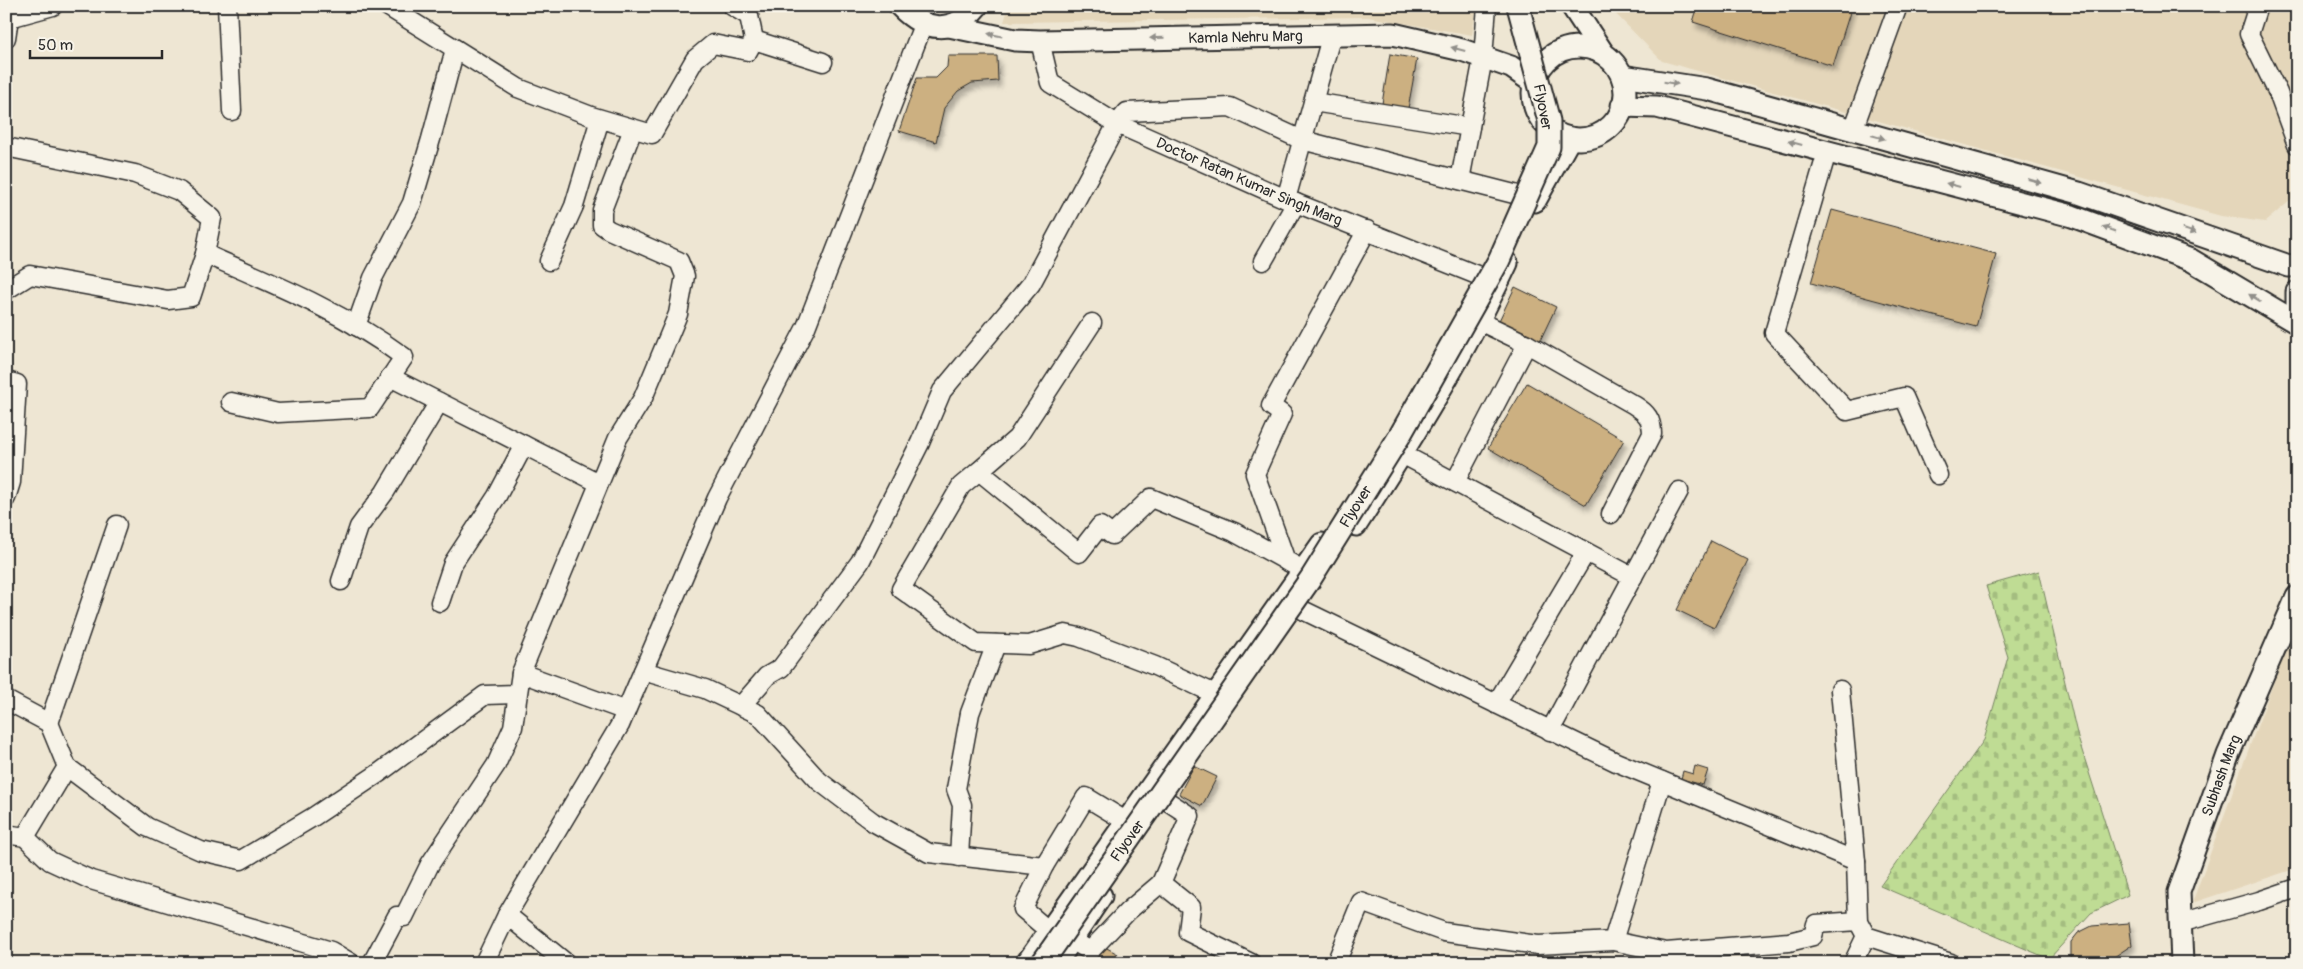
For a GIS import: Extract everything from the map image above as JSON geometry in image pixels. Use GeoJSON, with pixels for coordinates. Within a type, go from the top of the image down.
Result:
{"type":"FeatureCollection","features":[{"type":"Feature","properties":{"kind":"main road"},"geometry":{"type":"LineString","coordinates":[[900,6],[911,18],[924,25]]}},
{"type":"Feature","properties":{"kind":"main road"},"geometry":{"type":"LineString","coordinates":[[949,26],[963,19],[977,6]]}},
{"type":"Feature","properties":{"kind":"main road","name":"Flyover"},"geometry":{"type":"LineString","coordinates":[[1042,963],[1312,578],[1399,437],[1499,260],[1549,148],[1549,121],[1518,6]]}},
{"type":"Feature","properties":{"kind":"main road"},"geometry":{"type":"LineString","coordinates":[[1540,118],[1552,130],[1570,138],[1590,138],[1604,131],[1617,120],[1625,102],[1622,76],[1618,68],[1603,53],[1576,8]]}},
{"type":"Feature","properties":{"kind":"main road","name":"Kamla Nehru Marg"},"geometry":{"type":"LineString","coordinates":[[924,25],[935,27],[949,26],[1015,40],[1393,34],[1462,50],[1511,67],[1534,83]]}},
{"type":"Feature","properties":{"kind":"main road"},"geometry":{"type":"LineString","coordinates":[[1303,571],[1402,454],[1479,322],[1496,248],[1539,146],[1540,118],[1534,101],[1534,83],[1540,68],[1554,54],[1574,47],[1589,48],[1603,53]]}},
{"type":"Feature","properties":{"kind":"main road"},"geometry":{"type":"LineString","coordinates":[[1622,76],[1707,89],[2079,193],[2280,263],[2297,265]]}},
{"type":"Feature","properties":{"kind":"main road"},"geometry":{"type":"LineString","coordinates":[[1622,106],[1657,107],[2072,216],[2191,260],[2297,324]]}},
{"type":"Feature","properties":{"kind":"main road"},"geometry":{"type":"LineString","coordinates":[[1056,963],[1166,800],[1291,604],[1303,571],[1332,530],[1420,385],[1488,280],[1570,138]]}},
{"type":"Feature","properties":{"kind":"main road"},"geometry":{"type":"LineString","coordinates":[[1994,196],[1999,171]]}},
{"type":"Feature","properties":{"kind":"main road"},"geometry":{"type":"LineString","coordinates":[[2297,292],[2297,311]]}},
{"type":"Feature","properties":{"kind":"main road","name":"Subhash Marg"},"geometry":{"type":"LineString","coordinates":[[2182,963],[2179,892],[2218,783],[2297,596]]}},
{"type":"Feature","properties":{"kind":"main road"},"geometry":{"type":"LineString","coordinates":[[1027,963],[1215,694],[1291,604]]}},
{"type":"Feature","properties":{"kind":"street"},"geometry":{"type":"LineString","coordinates":[[6,38],[8,19],[53,6]]}},
{"type":"Feature","properties":{"kind":"street"},"geometry":{"type":"LineString","coordinates":[[227,6],[232,111]]}},
{"type":"Feature","properties":{"kind":"street"},"geometry":{"type":"LineString","coordinates":[[387,6],[518,88],[600,119],[652,134],[695,59],[713,44],[748,51],[754,40],[749,16],[741,8]]}},
{"type":"Feature","properties":{"kind":"street"},"geometry":{"type":"LineString","coordinates":[[1460,180],[1483,58],[1487,6]]}},
{"type":"Feature","properties":{"kind":"street"},"geometry":{"type":"LineString","coordinates":[[1853,130],[1898,6]]}},
{"type":"Feature","properties":{"kind":"street"},"geometry":{"type":"LineString","coordinates":[[2258,6],[2249,34],[2278,93],[2297,145]]}},
{"type":"Feature","properties":{"kind":"street"},"geometry":{"type":"LineString","coordinates":[[484,963],[508,915],[620,725],[717,498],[806,326],[924,25]]}},
{"type":"Feature","properties":{"kind":"street"},"geometry":{"type":"LineString","coordinates":[[1263,261],[1291,201],[1302,140],[1332,34]]}},
{"type":"Feature","properties":{"kind":"street"},"geometry":{"type":"LineString","coordinates":[[754,40],[823,62]]}},
{"type":"Feature","properties":{"kind":"street","name":"Doctor Ratan Kumar Singh Marg"},"geometry":{"type":"LineString","coordinates":[[1040,40],[1050,83],[1116,124],[1291,201],[1488,280]]}},
{"type":"Feature","properties":{"kind":"street"},"geometry":{"type":"LineString","coordinates":[[356,326],[373,278],[412,202],[455,49]]}},
{"type":"Feature","properties":{"kind":"street"},"geometry":{"type":"LineString","coordinates":[[1312,102],[1470,127]]}},
{"type":"Feature","properties":{"kind":"street"},"geometry":{"type":"LineString","coordinates":[[741,706],[767,676],[781,668],[860,562],[920,443],[942,391],[1031,284],[1116,124],[1127,112],[1230,107],[1302,140],[1518,196]]}},
{"type":"Feature","properties":{"kind":"street"},"geometry":{"type":"LineString","coordinates":[[550,261],[574,206],[600,119]]}},
{"type":"Feature","properties":{"kind":"street"},"geometry":{"type":"LineString","coordinates":[[372,963],[397,916],[404,917],[430,864],[496,765],[513,727],[516,694],[521,672],[618,438],[643,398],[678,314],[685,276],[679,261],[609,230],[602,225],[602,210],[634,129]]}},
{"type":"Feature","properties":{"kind":"street"},"geometry":{"type":"LineString","coordinates":[[6,147],[135,174],[179,191],[212,218],[205,254],[191,297],[168,300],[30,275],[6,290]]}},
{"type":"Feature","properties":{"kind":"street"},"geometry":{"type":"LineString","coordinates":[[1826,152],[1774,333],[1847,411],[1904,398],[1938,475]]}},
{"type":"Feature","properties":{"kind":"street"},"geometry":{"type":"LineString","coordinates":[[1303,571],[1255,474],[1282,414],[1270,406],[1367,230]]}},
{"type":"Feature","properties":{"kind":"street"},"geometry":{"type":"LineString","coordinates":[[205,254],[304,296],[383,341],[404,357],[370,408],[278,413],[232,402]]}},
{"type":"Feature","properties":{"kind":"street"},"geometry":{"type":"LineString","coordinates":[[1479,322],[1527,344],[1646,413],[1652,422],[1652,434],[1611,514]]}},
{"type":"Feature","properties":{"kind":"street"},"geometry":{"type":"LineString","coordinates":[[1092,323],[1017,438],[961,486],[901,589],[976,643],[1029,645],[1064,634],[1079,637],[1155,666],[1215,694]]}},
{"type":"Feature","properties":{"kind":"street"},"geometry":{"type":"LineString","coordinates":[[1455,482],[1527,344]]}},
{"type":"Feature","properties":{"kind":"street"},"geometry":{"type":"LineString","coordinates":[[390,378],[599,483]]}},
{"type":"Feature","properties":{"kind":"street"},"geometry":{"type":"LineString","coordinates":[[6,381],[17,384],[11,482],[6,498]]}},
{"type":"Feature","properties":{"kind":"street"},"geometry":{"type":"LineString","coordinates":[[341,581],[359,527],[385,492],[439,402]]}},
{"type":"Feature","properties":{"kind":"street"},"geometry":{"type":"LineString","coordinates":[[440,602],[453,563],[497,496],[524,445]]}},
{"type":"Feature","properties":{"kind":"street"},"geometry":{"type":"LineString","coordinates":[[1402,454],[1633,577]]}},
{"type":"Feature","properties":{"kind":"street"},"geometry":{"type":"LineString","coordinates":[[979,470],[1079,553],[1100,526],[1112,535],[1151,498],[1234,532],[1303,571]]}},
{"type":"Feature","properties":{"kind":"street"},"geometry":{"type":"LineString","coordinates":[[1550,731],[1679,491]]}},
{"type":"Feature","properties":{"kind":"street"},"geometry":{"type":"LineString","coordinates":[[49,723],[117,525]]}},
{"type":"Feature","properties":{"kind":"street"},"geometry":{"type":"LineString","coordinates":[[1496,704],[1586,552]]}},
{"type":"Feature","properties":{"kind":"street"},"geometry":{"type":"LineString","coordinates":[[1291,604],[1550,731],[1662,781],[1856,861]]}},
{"type":"Feature","properties":{"kind":"street"},"geometry":{"type":"LineString","coordinates":[[959,857],[962,805],[956,788],[970,713],[996,644]]}},
{"type":"Feature","properties":{"kind":"street"},"geometry":{"type":"LineString","coordinates":[[643,671],[705,689],[758,714],[819,781],[873,822],[928,853],[1044,866]]}},
{"type":"Feature","properties":{"kind":"street"},"geometry":{"type":"LineString","coordinates":[[521,672],[626,711]]}},
{"type":"Feature","properties":{"kind":"street"},"geometry":{"type":"LineString","coordinates":[[1840,690],[1862,929],[1853,963]]}},
{"type":"Feature","properties":{"kind":"street"},"geometry":{"type":"LineString","coordinates":[[6,700],[49,723],[67,767],[147,827],[201,851],[241,860],[313,817],[379,773],[485,695],[516,694]]}},
{"type":"Feature","properties":{"kind":"street"},"geometry":{"type":"LineString","coordinates":[[25,836],[67,767]]}},
{"type":"Feature","properties":{"kind":"street"},"geometry":{"type":"LineString","coordinates":[[1613,940],[1662,781]]}},
{"type":"Feature","properties":{"kind":"street"},"geometry":{"type":"LineString","coordinates":[[1072,940],[1090,950],[1128,911],[1162,883],[1190,816],[1148,788]]}},
{"type":"Feature","properties":{"kind":"street"},"geometry":{"type":"LineString","coordinates":[[1049,931],[1023,909],[1044,866],[1086,797],[1144,832]]}},
{"type":"Feature","properties":{"kind":"street"},"geometry":{"type":"LineString","coordinates":[[6,834],[25,836],[50,861],[91,880],[331,950],[351,963]]}},
{"type":"Feature","properties":{"kind":"street"},"geometry":{"type":"LineString","coordinates":[[1162,883],[1191,907],[1188,932],[1251,963]]}},
{"type":"Feature","properties":{"kind":"street"},"geometry":{"type":"LineString","coordinates":[[2180,923],[2259,901],[2297,888]]}},
{"type":"Feature","properties":{"kind":"street"},"geometry":{"type":"LineString","coordinates":[[1336,963],[1361,902],[1444,932],[1538,945],[1613,940],[1666,952],[1789,942],[1813,936],[1816,924],[1862,929],[1946,962]]}},
{"type":"Feature","properties":{"kind":"street"},"geometry":{"type":"LineString","coordinates":[[508,915],[566,963]]}},
{"type":"Feature","properties":{"kind":"shaded area"},"geometry":{"type":"Polygon","coordinates":[[[1009,6],[1477,6],[1472,35],[1368,17],[1004,22],[1009,6]]]}},
{"type":"Feature","properties":{"kind":"shaded area"},"geometry":{"type":"Polygon","coordinates":[[[1608,6],[2297,6],[2297,195],[2265,222],[2221,216],[1662,61],[1608,6]]]}},
{"type":"Feature","properties":{"kind":"shaded area"},"geometry":{"type":"Polygon","coordinates":[[[2297,620],[2297,868],[2192,903],[2239,775],[2297,620]]]}},
{"type":"Feature","properties":{"kind":"green space"},"geometry":{"type":"Polygon","coordinates":[[[2039,571],[2078,738],[2128,895],[2091,913],[2049,959],[1880,886],[1984,740],[2008,657],[1986,586],[2039,571]]]}},
{"type":"Feature","properties":{"kind":"building"},"geometry":{"type":"Polygon","coordinates":[[[1698,6],[1852,6],[1833,66],[1693,22],[1698,6]]]}},
{"type":"Feature","properties":{"kind":"building"},"geometry":{"type":"Polygon","coordinates":[[[1390,54],[1417,59],[1407,114],[1381,110],[1390,54]]]}},
{"type":"Feature","properties":{"kind":"building"},"geometry":{"type":"Polygon","coordinates":[[[948,56],[997,56],[998,81],[972,83],[958,91],[944,108],[936,142],[899,131],[917,78],[936,78],[947,67],[948,56]]]}},
{"type":"Feature","properties":{"kind":"building"},"geometry":{"type":"Polygon","coordinates":[[[1832,210],[1996,254],[1976,327],[1811,283],[1832,210]]]}},
{"type":"Feature","properties":{"kind":"building"},"geometry":{"type":"Polygon","coordinates":[[[1515,287],[1556,307],[1537,347],[1496,327],[1515,287]]]}},
{"type":"Feature","properties":{"kind":"building"},"geometry":{"type":"Polygon","coordinates":[[[1527,383],[1624,440],[1586,505],[1488,448],[1527,383]]]}},
{"type":"Feature","properties":{"kind":"building"},"geometry":{"type":"Polygon","coordinates":[[[1711,541],[1748,560],[1714,628],[1677,610],[1711,541]]]}},
{"type":"Feature","properties":{"kind":"building"},"geometry":{"type":"Polygon","coordinates":[[[1194,766],[1217,777],[1202,806],[1179,794],[1194,766]]]}},
{"type":"Feature","properties":{"kind":"building"},"geometry":{"type":"Polygon","coordinates":[[[1695,766],[1708,770],[1703,785],[1681,779],[1683,771],[1693,774],[1695,766]]]}},
{"type":"Feature","properties":{"kind":"building"},"geometry":{"type":"Polygon","coordinates":[[[2129,923],[2132,945],[2105,963],[2074,963],[2071,956],[2071,942],[2078,933],[2092,926],[2129,923]]]}},
{"type":"Feature","properties":{"kind":"building"},"geometry":{"type":"Polygon","coordinates":[[[1103,946],[1118,954],[1113,963],[1093,963],[1103,946]]]}}]}
